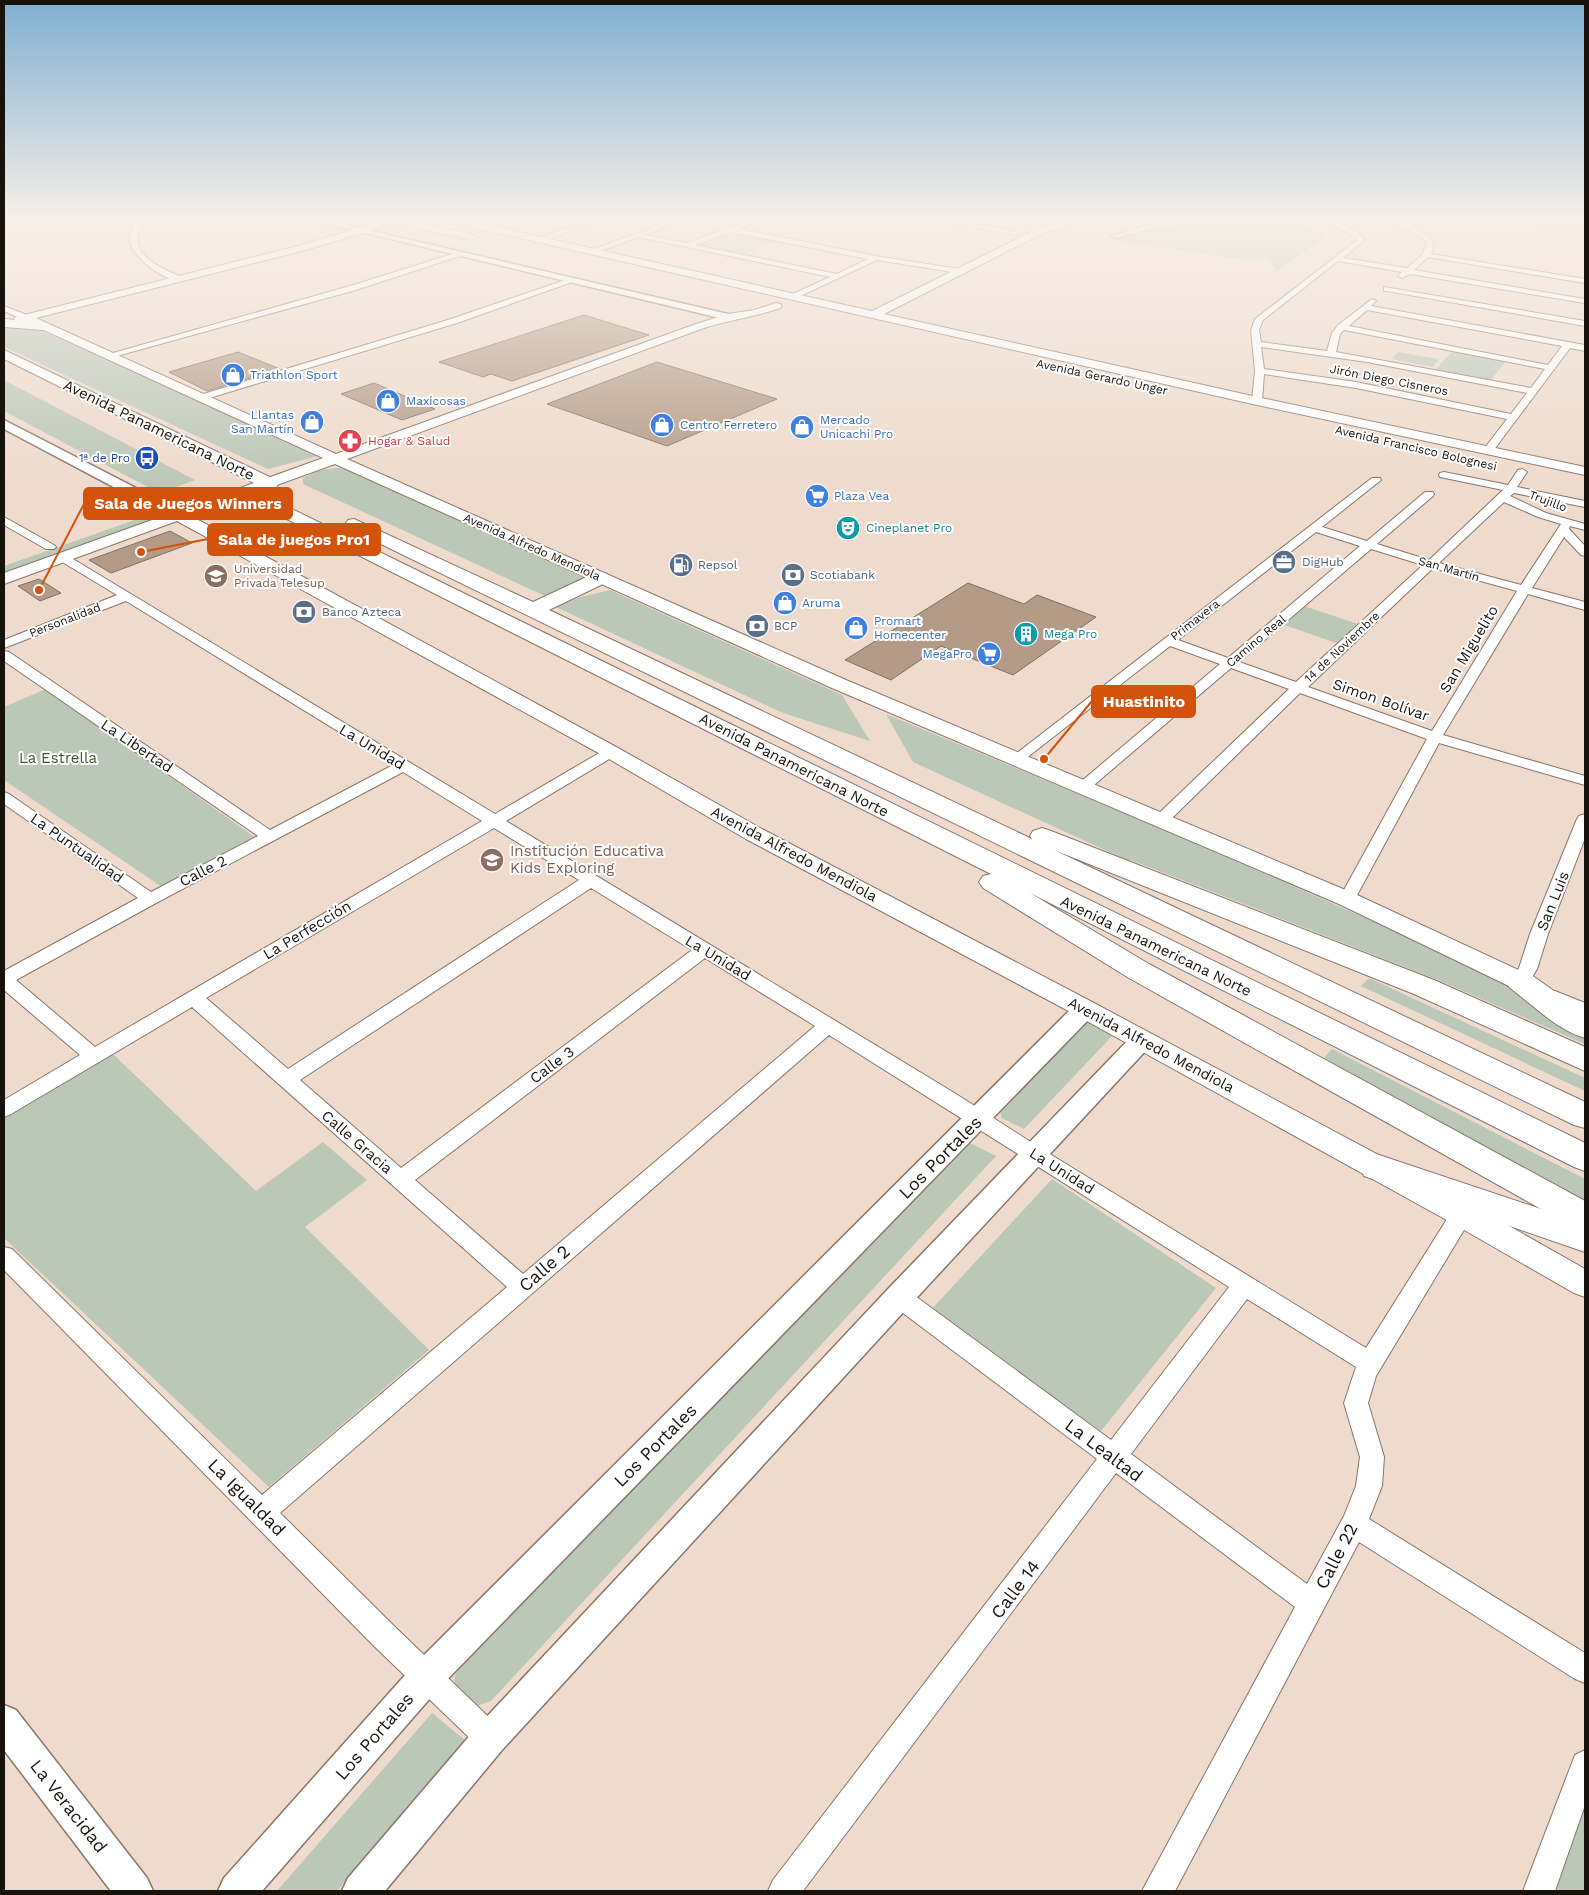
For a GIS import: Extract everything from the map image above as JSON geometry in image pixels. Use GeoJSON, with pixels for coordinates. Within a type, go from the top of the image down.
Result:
{"type":"FeatureCollection","features":[{"type":"Feature","properties":{"kind":"highway"},"geometry":{"type":"LineString","coordinates":[[6,323],[43,326]]}},
{"type":"Feature","properties":{"kind":"highway","name":"Avenida Panamericana Norte"},"geometry":{"type":"LineString","coordinates":[[4,354],[243,483],[908,822],[1585,1158]]}},
{"type":"Feature","properties":{"kind":"highway","name":"Avenida Panamericana Norte"},"geometry":{"type":"LineString","coordinates":[[4,370],[92,414]]}},
{"type":"Feature","properties":{"kind":"highway","name":"Avenida Panamericana Norte"},"geometry":{"type":"LineString","coordinates":[[243,483],[270,484],[287,491]]}},
{"type":"Feature","properties":{"kind":"highway","name":"Avenida Panamericana Norte"},"geometry":{"type":"LineString","coordinates":[[338,516],[535,609],[1585,1116]]}},
{"type":"Feature","properties":{"kind":"highway"},"geometry":{"type":"LineString","coordinates":[[535,609],[600,578]]}},
{"type":"Feature","properties":{"kind":"highway"},"geometry":{"type":"LineString","coordinates":[[950,810],[1011,824],[1320,945],[1424,987],[1585,1060]]}},
{"type":"Feature","properties":{"kind":"highway"},"geometry":{"type":"LineString","coordinates":[[908,822],[976,872],[1139,971],[1585,1217]]}},
{"type":"Feature","properties":{"kind":"highway"},"geometry":{"type":"LineString","coordinates":[[1520,981],[1585,1027]]}},
{"type":"Feature","properties":{"kind":"highway"},"geometry":{"type":"LineString","coordinates":[[1376,1167],[1585,1238]]}},
{"type":"Feature","properties":{"kind":"main road"},"geometry":{"type":"LineString","coordinates":[[6,323],[59,308]]}},
{"type":"Feature","properties":{"kind":"main road"},"geometry":{"type":"LineString","coordinates":[[270,484],[334,458],[728,317],[743,308]]}},
{"type":"Feature","properties":{"kind":"main road"},"geometry":{"type":"LineString","coordinates":[[728,317],[756,314],[770,308]]}},
{"type":"Feature","properties":{"kind":"main road","name":"Avenida Gerardo Unger"},"geometry":{"type":"LineString","coordinates":[[851,308],[1252,405]]}},
{"type":"Feature","properties":{"kind":"main road"},"geometry":{"type":"LineString","coordinates":[[875,314],[886,308]]}},
{"type":"Feature","properties":{"kind":"main road","name":"Avenida Alfredo Mendiola"},"geometry":{"type":"LineString","coordinates":[[24,317],[600,578],[1015,760],[1347,899],[1520,981]]}},
{"type":"Feature","properties":{"kind":"main road","name":"Avenida Gerardo Unger"},"geometry":{"type":"LineString","coordinates":[[857,324],[1252,405],[1314,412],[1585,471]]}},
{"type":"Feature","properties":{"kind":"main road","name":"Avenida Francisco Bolognesi"},"geometry":{"type":"LineString","coordinates":[[1252,405],[1492,465]]}},
{"type":"Feature","properties":{"kind":"main road"},"geometry":{"type":"LineString","coordinates":[[4,579],[57,552],[243,483],[334,458]]}},
{"type":"Feature","properties":{"kind":"main road"},"geometry":{"type":"LineString","coordinates":[[1516,470],[1540,476]]}},
{"type":"Feature","properties":{"kind":"main road","name":"Avenida Alfredo Mendiola"},"geometry":{"type":"LineString","coordinates":[[170,511],[611,752],[763,839],[1085,1009],[1462,1214],[1585,1284]]}},
{"type":"Feature","properties":{"kind":"main road"},"geometry":{"type":"LineString","coordinates":[[4,563],[57,552]]}},
{"type":"Feature","properties":{"kind":"street","name":"Avenida Alfredo Mendiola"},"geometry":{"type":"LineString","coordinates":[[5,308],[24,317]]}},
{"type":"Feature","properties":{"kind":"street"},"geometry":{"type":"LineString","coordinates":[[110,355],[279,308]]}},
{"type":"Feature","properties":{"kind":"street"},"geometry":{"type":"LineString","coordinates":[[203,397],[491,308]]}},
{"type":"Feature","properties":{"kind":"street"},"geometry":{"type":"LineString","coordinates":[[691,308],[728,317]]}},
{"type":"Feature","properties":{"kind":"street"},"geometry":{"type":"LineString","coordinates":[[1252,405],[1260,371],[1255,330],[1262,315],[1271,308]]}},
{"type":"Feature","properties":{"kind":"street"},"geometry":{"type":"LineString","coordinates":[[1331,354],[1336,333],[1362,308]]}},
{"type":"Feature","properties":{"kind":"street"},"geometry":{"type":"LineString","coordinates":[[1372,308],[1585,348]]}},
{"type":"Feature","properties":{"kind":"street"},"geometry":{"type":"LineString","coordinates":[[1503,308],[1584,322]]}},
{"type":"Feature","properties":{"kind":"street"},"geometry":{"type":"LineString","coordinates":[[1342,327],[1551,368]]}},
{"type":"Feature","properties":{"kind":"street"},"geometry":{"type":"LineString","coordinates":[[1257,344],[1331,354],[1533,391]]}},
{"type":"Feature","properties":{"kind":"street"},"geometry":{"type":"LineString","coordinates":[[1489,449],[1568,345]]}},
{"type":"Feature","properties":{"kind":"street","name":"Jirón Diego Cisneros"},"geometry":{"type":"LineString","coordinates":[[1260,371],[1356,385],[1513,418]]}},
{"type":"Feature","properties":{"kind":"street","name":"Avenida Alfredo Mendiola"},"geometry":{"type":"LineString","coordinates":[[4,424],[170,511]]}},
{"type":"Feature","properties":{"kind":"street","name":"14 de Noviembre"},"geometry":{"type":"LineString","coordinates":[[1160,821],[1298,688],[1506,493],[1516,470]]}},
{"type":"Feature","properties":{"kind":"street"},"geometry":{"type":"LineString","coordinates":[[1444,475],[1506,493],[1585,504]]}},
{"type":"Feature","properties":{"kind":"street","name":"Primavera"},"geometry":{"type":"LineString","coordinates":[[1015,760],[1376,480]]}},
{"type":"Feature","properties":{"kind":"street","name":"Trujillo"},"geometry":{"type":"LineString","coordinates":[[1506,493],[1542,515],[1565,526],[1585,527]]}},
{"type":"Feature","properties":{"kind":"street","name":"Camino Real"},"geometry":{"type":"LineString","coordinates":[[1082,788],[1429,494]]}},
{"type":"Feature","properties":{"kind":"street","name":"La Unidad"},"geometry":{"type":"LineString","coordinates":[[4,520],[979,1118],[1033,1154],[1370,1363]]}},
{"type":"Feature","properties":{"kind":"street"},"geometry":{"type":"LineString","coordinates":[[1565,526],[1585,553]]}},
{"type":"Feature","properties":{"kind":"street","name":"San Miguelito"},"geometry":{"type":"LineString","coordinates":[[1347,899],[1436,737],[1524,590],[1565,526]]}},
{"type":"Feature","properties":{"kind":"street","name":"San Martín"},"geometry":{"type":"LineString","coordinates":[[1314,528],[1430,564],[1585,606]]}},
{"type":"Feature","properties":{"kind":"street","name":"Personalidad"},"geometry":{"type":"LineString","coordinates":[[4,644],[127,596]]}},
{"type":"Feature","properties":{"kind":"street","name":"Simon Bolívar"},"geometry":{"type":"LineString","coordinates":[[1168,641],[1436,737],[1585,781]]}},
{"type":"Feature","properties":{"kind":"street","name":"La Libertad"},"geometry":{"type":"LineString","coordinates":[[4,656],[270,837]]}},
{"type":"Feature","properties":{"kind":"street","name":"La Perfección"},"geometry":{"type":"LineString","coordinates":[[4,1109],[611,752]]}},
{"type":"Feature","properties":{"kind":"street","name":"Calle 2"},"geometry":{"type":"LineString","coordinates":[[4,979],[150,899],[403,766]]}},
{"type":"Feature","properties":{"kind":"street","name":"La Puntualidad"},"geometry":{"type":"LineString","coordinates":[[4,798],[150,899]]}},
{"type":"Feature","properties":{"kind":"street","name":"San Luis"},"geometry":{"type":"LineString","coordinates":[[1520,981],[1528,969],[1539,934],[1585,819]]}},
{"type":"Feature","properties":{"kind":"street"},"geometry":{"type":"LineString","coordinates":[[286,1080],[591,880]]}},
{"type":"Feature","properties":{"kind":"street","name":"Calle 3"},"geometry":{"type":"LineString","coordinates":[[400,1180],[704,950]]}},
{"type":"Feature","properties":{"kind":"street"},"geometry":{"type":"LineString","coordinates":[[4,979],[93,1056]]}},
{"type":"Feature","properties":{"kind":"street","name":"Avenida Alfredo Mendiola"},"geometry":{"type":"LineString","coordinates":[[1520,981],[1585,1011]]}},
{"type":"Feature","properties":{"kind":"street","name":"Calle Gracia"},"geometry":{"type":"LineString","coordinates":[[193,997],[522,1287]]}},
{"type":"Feature","properties":{"kind":"street","name":"Los Portales"},"geometry":{"type":"LineString","coordinates":[[237,1891],[427,1676],[1085,1009]]}},
{"type":"Feature","properties":{"kind":"street","name":"Calle 2"},"geometry":{"type":"LineString","coordinates":[[262,1512],[828,1025]]}},
{"type":"Feature","properties":{"kind":"street"},"geometry":{"type":"LineString","coordinates":[[361,1891],[490,1738],[898,1297],[1142,1040]]}},
{"type":"Feature","properties":{"kind":"street","name":"Calle 22"},"geometry":{"type":"LineString","coordinates":[[1158,1891],[1354,1524],[1369,1486],[1372,1457],[1356,1403],[1364,1376],[1370,1363],[1462,1214]]}},
{"type":"Feature","properties":{"kind":"street","name":"La Igualdad"},"geometry":{"type":"LineString","coordinates":[[4,1257],[490,1738]]}},
{"type":"Feature","properties":{"kind":"street","name":"Calle 14"},"geometry":{"type":"LineString","coordinates":[[784,1891],[1244,1285]]}},
{"type":"Feature","properties":{"kind":"street","name":"La Lealtad"},"geometry":{"type":"LineString","coordinates":[[898,1297],[1311,1603]]}},
{"type":"Feature","properties":{"kind":"street"},"geometry":{"type":"LineString","coordinates":[[1354,1524],[1585,1669]]}},
{"type":"Feature","properties":{"kind":"street","name":"La Veracidad"},"geometry":{"type":"LineString","coordinates":[[5,1727],[134,1891]]}},
{"type":"Feature","properties":{"kind":"street"},"geometry":{"type":"LineString","coordinates":[[1539,1891],[1585,1765]]}},
{"type":"Feature","properties":{"kind":"green space"},"geometry":{"type":"Polygon","coordinates":[[[4,327],[35,328],[318,456],[268,469],[4,347],[4,327]]]}},
{"type":"Feature","properties":{"kind":"green space"},"geometry":{"type":"Polygon","coordinates":[[[1453,351],[1506,361],[1490,381],[1435,370],[1453,351]]]}},
{"type":"Feature","properties":{"kind":"green space"},"geometry":{"type":"Polygon","coordinates":[[[1398,352],[1439,359],[1433,367],[1392,359],[1398,352]]]}},
{"type":"Feature","properties":{"kind":"green space"},"geometry":{"type":"Polygon","coordinates":[[[4,380],[195,480],[159,493],[4,411],[4,380]]]}},
{"type":"Feature","properties":{"kind":"green space"},"geometry":{"type":"Polygon","coordinates":[[[343,468],[585,578],[545,596],[303,484],[303,478],[318,471],[343,468]]]}},
{"type":"Feature","properties":{"kind":"green space"},"geometry":{"type":"Polygon","coordinates":[[[146,516],[152,520],[4,573],[4,566],[146,516]]]}},
{"type":"Feature","properties":{"kind":"green space"},"geometry":{"type":"Polygon","coordinates":[[[610,590],[842,695],[870,741],[783,713],[556,607],[577,598],[610,590]]]}},
{"type":"Feature","properties":{"kind":"green space"},"geometry":{"type":"Polygon","coordinates":[[[1304,606],[1361,625],[1339,644],[1282,624],[1304,606]]]}},
{"type":"Feature","properties":{"kind":"green space","name":"La Estrella"},"geometry":{"type":"Polygon","coordinates":[[[46,689],[256,838],[162,887],[4,780],[4,707],[46,689]]]}},
{"type":"Feature","properties":{"kind":"green space"},"geometry":{"type":"Polygon","coordinates":[[[886,714],[1196,843],[1471,965],[1585,1030],[1585,1044],[1438,980],[1131,860],[1129,861],[913,762],[886,714]]]}},
{"type":"Feature","properties":{"kind":"green space"},"geometry":{"type":"Polygon","coordinates":[[[1369,978],[1585,1078],[1585,1091],[1361,986],[1369,978]]]}},
{"type":"Feature","properties":{"kind":"green space"},"geometry":{"type":"Polygon","coordinates":[[[1088,1021],[1114,1034],[1024,1129],[1002,1118],[1000,1111],[1088,1021]]]}},
{"type":"Feature","properties":{"kind":"green space"},"geometry":{"type":"Polygon","coordinates":[[[1332,1049],[1585,1179],[1585,1201],[1324,1058],[1332,1049]]]}},
{"type":"Feature","properties":{"kind":"green space"},"geometry":{"type":"Polygon","coordinates":[[[113,1054],[256,1191],[323,1142],[367,1180],[305,1227],[429,1350],[269,1487],[4,1238],[4,1119],[113,1054]]]}},
{"type":"Feature","properties":{"kind":"green space"},"geometry":{"type":"Polygon","coordinates":[[[968,1142],[996,1156],[491,1701],[477,1706],[453,1687],[456,1672],[968,1142]]]}},
{"type":"Feature","properties":{"kind":"green space"},"geometry":{"type":"Polygon","coordinates":[[[1052,1179],[1216,1288],[1101,1431],[931,1310],[1052,1179]]]}},
{"type":"Feature","properties":{"kind":"green space"},"geometry":{"type":"Polygon","coordinates":[[[432,1713],[466,1741],[337,1891],[277,1891],[432,1713]]]}},
{"type":"Feature","properties":{"kind":"green space"},"geometry":{"type":"Polygon","coordinates":[[[1585,1797],[1585,1891],[1551,1891],[1585,1797]]]}},
{"type":"Feature","properties":{"kind":"building"},"geometry":{"type":"Polygon","coordinates":[[[584,315],[649,335],[512,381],[491,374],[483,377],[439,362],[584,315]]]}},
{"type":"Feature","properties":{"kind":"building"},"geometry":{"type":"Polygon","coordinates":[[[238,352],[280,369],[207,391],[169,372],[238,352]]]}},
{"type":"Feature","properties":{"kind":"building","name":"Centro Ferretero"},"geometry":{"type":"Polygon","coordinates":[[[657,362],[777,399],[667,446],[547,404],[657,362]]]}},
{"type":"Feature","properties":{"kind":"building","name":"Maxicosas"},"geometry":{"type":"Polygon","coordinates":[[[374,383],[435,409],[402,420],[341,394],[374,383]]]}},
{"type":"Feature","properties":{"kind":"building"},"geometry":{"type":"Polygon","coordinates":[[[170,531],[192,543],[111,573],[89,560],[170,531]]]}},
{"type":"Feature","properties":{"kind":"building"},"geometry":{"type":"Polygon","coordinates":[[[39,579],[61,593],[40,601],[18,586],[39,579]]]}},
{"type":"Feature","properties":{"kind":"building"},"geometry":{"type":"Polygon","coordinates":[[[968,583],[1024,604],[1037,595],[1096,617],[1013,675],[941,646],[891,680],[845,660],[968,583]]]}},
{"type":"Feature","properties":{"kind":"place","name":"Triathlon Sport"},"geometry":{"type":"Point","coordinates":[233,375]}},
{"type":"Feature","properties":{"kind":"place","name":"Maxicosas"},"geometry":{"type":"Point","coordinates":[388,401]}},
{"type":"Feature","properties":{"kind":"place","name":"Llantas San Martín"},"geometry":{"type":"Point","coordinates":[312,422]}},
{"type":"Feature","properties":{"kind":"place","name":"Centro Ferretero"},"geometry":{"type":"Point","coordinates":[662,425]}},
{"type":"Feature","properties":{"kind":"place","name":"Mercado Unicachi Pro"},"geometry":{"type":"Point","coordinates":[802,427]}},
{"type":"Feature","properties":{"kind":"place","name":"Hogar & Salud"},"geometry":{"type":"Point","coordinates":[350,441]}},
{"type":"Feature","properties":{"kind":"place","name":"1ª de Pro"},"geometry":{"type":"Point","coordinates":[147,458]}},
{"type":"Feature","properties":{"kind":"place","name":"Plaza Vea"},"geometry":{"type":"Point","coordinates":[817,496]}},
{"type":"Feature","properties":{"kind":"place","name":"Cineplanet Pro"},"geometry":{"type":"Point","coordinates":[848,528]}},
{"type":"Feature","properties":{"kind":"place","name":"Sala de juegos Pro1"},"geometry":{"type":"Point","coordinates":[141,552]}},
{"type":"Feature","properties":{"kind":"place","name":"DigHub"},"geometry":{"type":"Point","coordinates":[1284,562]}},
{"type":"Feature","properties":{"kind":"place","name":"Repsol"},"geometry":{"type":"Point","coordinates":[681,565]}},
{"type":"Feature","properties":{"kind":"place","name":"Scotiabank"},"geometry":{"type":"Point","coordinates":[793,575]}},
{"type":"Feature","properties":{"kind":"place","name":"Universidad Privada Telesup"},"geometry":{"type":"Point","coordinates":[216,576]}},
{"type":"Feature","properties":{"kind":"place","name":"Sala de Juegos Winners"},"geometry":{"type":"Point","coordinates":[39,590]}},
{"type":"Feature","properties":{"kind":"place","name":"Aruma"},"geometry":{"type":"Point","coordinates":[785,603]}},
{"type":"Feature","properties":{"kind":"place","name":"Banco Azteca"},"geometry":{"type":"Point","coordinates":[304,612]}},
{"type":"Feature","properties":{"kind":"place","name":"BCP"},"geometry":{"type":"Point","coordinates":[757,626]}},
{"type":"Feature","properties":{"kind":"place","name":"Promart Homecenter"},"geometry":{"type":"Point","coordinates":[856,628]}},
{"type":"Feature","properties":{"kind":"place","name":"Mega Pro"},"geometry":{"type":"Point","coordinates":[1026,634]}},
{"type":"Feature","properties":{"kind":"place","name":"MegaPro"},"geometry":{"type":"Point","coordinates":[989,654]}},
{"type":"Feature","properties":{"kind":"place","name":"Huastinito"},"geometry":{"type":"Point","coordinates":[1044,759]}},
{"type":"Feature","properties":{"kind":"place","name":"Institución Educativa Kids Exploring"},"geometry":{"type":"Point","coordinates":[492,860]}}]}
